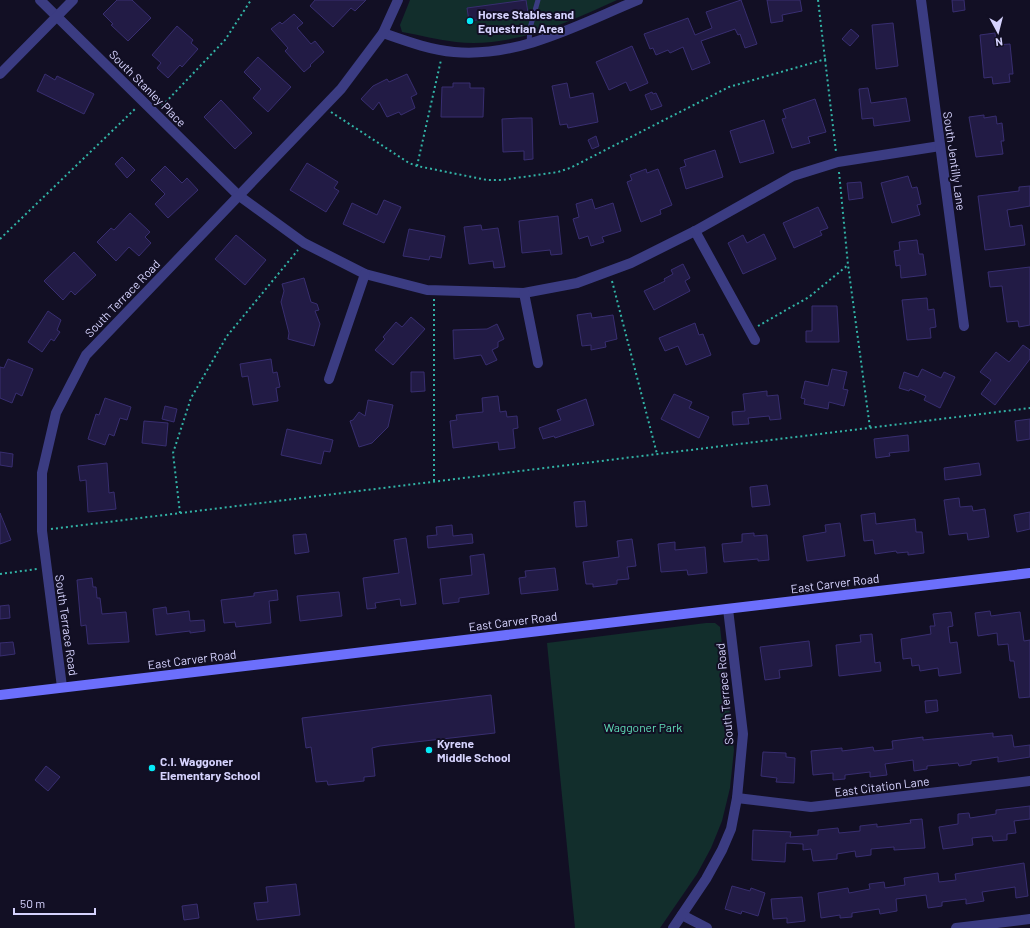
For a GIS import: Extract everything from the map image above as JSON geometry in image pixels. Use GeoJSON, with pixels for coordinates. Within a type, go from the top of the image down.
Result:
{"type":"FeatureCollection","features":[{"type":"Feature","properties":{"kind":"street","name":"South Stanley Place"},"geometry":{"type":"LineString","coordinates":[[40,0],[238,195],[304,243],[365,274],[427,290],[524,293],[577,283],[632,263],[695,231],[792,176],[838,162],[940,146]]}},
{"type":"Feature","properties":{"kind":"street"},"geometry":{"type":"LineString","coordinates":[[0,74],[73,0]]}},
{"type":"Feature","properties":{"kind":"street","name":"South Terrace Road"},"geometry":{"type":"LineString","coordinates":[[62,687],[42,531],[42,473],[56,413],[86,355],[341,89],[383,33],[398,0]]}},
{"type":"Feature","properties":{"kind":"street"},"geometry":{"type":"LineString","coordinates":[[383,33],[416,45],[454,52],[497,50],[549,38],[638,0]]}},
{"type":"Feature","properties":{"kind":"street","name":"South Jentilly Lane"},"geometry":{"type":"LineString","coordinates":[[921,0],[964,326]]}},
{"type":"Feature","properties":{"kind":"street"},"geometry":{"type":"LineString","coordinates":[[695,231],[755,340]]}},
{"type":"Feature","properties":{"kind":"street"},"geometry":{"type":"LineString","coordinates":[[330,379],[365,274]]}},
{"type":"Feature","properties":{"kind":"street"},"geometry":{"type":"LineString","coordinates":[[524,293],[538,363]]}},
{"type":"Feature","properties":{"kind":"street","name":"East Carver Road"},"geometry":{"type":"LineString","coordinates":[[0,695],[1030,573]]}},
{"type":"Feature","properties":{"kind":"street","name":"South Terrace Road"},"geometry":{"type":"LineString","coordinates":[[673,928],[706,879],[722,850],[731,829],[737,798],[743,734],[728,609]]}},
{"type":"Feature","properties":{"kind":"street","name":"East Citation Lane"},"geometry":{"type":"LineString","coordinates":[[737,798],[812,807],[1030,781]]}},
{"type":"Feature","properties":{"kind":"street"},"geometry":{"type":"LineString","coordinates":[[682,915],[707,928]]}},
{"type":"Feature","properties":{"kind":"street"},"geometry":{"type":"LineString","coordinates":[[956,928],[1030,920]]}},
{"type":"Feature","properties":{"kind":"lane"},"geometry":{"type":"LineString","coordinates":[[529,42],[530,28],[538,0]]}},
{"type":"Feature","properties":{"kind":"path"},"geometry":{"type":"LineString","coordinates":[[155,113],[225,40],[251,0]]}},
{"type":"Feature","properties":{"kind":"path"},"geometry":{"type":"LineString","coordinates":[[818,0],[838,162],[848,265],[870,428]]}},
{"type":"Feature","properties":{"kind":"path"},"geometry":{"type":"LineString","coordinates":[[417,166],[443,50]]}},
{"type":"Feature","properties":{"kind":"path"},"geometry":{"type":"LineString","coordinates":[[323,107],[409,163],[417,166],[487,180],[502,180],[558,172],[570,168],[729,87],[826,59]]}},
{"type":"Feature","properties":{"kind":"path"},"geometry":{"type":"LineString","coordinates":[[0,239],[143,101]]}},
{"type":"Feature","properties":{"kind":"path"},"geometry":{"type":"LineString","coordinates":[[180,513],[173,453],[191,398],[227,336],[304,243]]}},
{"type":"Feature","properties":{"kind":"path"},"geometry":{"type":"LineString","coordinates":[[750,330],[809,297],[848,265]]}},
{"type":"Feature","properties":{"kind":"path"},"geometry":{"type":"LineString","coordinates":[[609,271],[657,454]]}},
{"type":"Feature","properties":{"kind":"path"},"geometry":{"type":"LineString","coordinates":[[434,482],[433,303],[435,290]]}},
{"type":"Feature","properties":{"kind":"path"},"geometry":{"type":"LineString","coordinates":[[42,531],[1030,408]]}},
{"type":"Feature","properties":{"kind":"path"},"geometry":{"type":"LineString","coordinates":[[0,574],[47,568]]}},
{"type":"Feature","properties":{"kind":"green space","name":"Horse Stables and Equestrian Area"},"geometry":{"type":"Polygon","coordinates":[[[410,0],[617,0],[539,32],[498,41],[477,43],[449,41],[402,32],[400,25],[410,0]]]}},
{"type":"Feature","properties":{"kind":"green space","name":"Waggoner Park"},"geometry":{"type":"Polygon","coordinates":[[[715,623],[720,627],[734,750],[730,788],[722,821],[711,848],[697,874],[660,928],[575,928],[547,643],[715,623]]]}},
{"type":"Feature","properties":{"kind":"building"},"geometry":{"type":"Polygon","coordinates":[[[117,0],[132,0],[151,18],[128,41],[111,25],[113,24],[103,14],[117,0]]]}},
{"type":"Feature","properties":{"kind":"building"},"geometry":{"type":"Polygon","coordinates":[[[315,0],[366,0],[355,11],[351,8],[333,27],[310,6],[315,0]]]}},
{"type":"Feature","properties":{"kind":"building"},"geometry":{"type":"Polygon","coordinates":[[[526,0],[528,13],[469,21],[467,8],[526,0]]]}},
{"type":"Feature","properties":{"kind":"building"},"geometry":{"type":"Polygon","coordinates":[[[741,0],[757,44],[745,48],[740,34],[738,35],[735,29],[701,41],[710,63],[692,70],[683,47],[670,53],[668,50],[656,55],[653,48],[650,49],[644,34],[688,18],[695,35],[712,28],[706,12],[741,0]]]}},
{"type":"Feature","properties":{"kind":"building"},"geometry":{"type":"Polygon","coordinates":[[[767,0],[800,0],[802,11],[782,15],[783,21],[771,23],[767,0]]]}},
{"type":"Feature","properties":{"kind":"building"},"geometry":{"type":"Polygon","coordinates":[[[952,0],[964,0],[965,10],[953,12],[952,0]]]}},
{"type":"Feature","properties":{"kind":"building"},"geometry":{"type":"Polygon","coordinates":[[[294,14],[303,23],[297,28],[311,44],[315,41],[324,52],[304,72],[285,51],[288,48],[271,29],[280,22],[282,24],[294,14]]]}},
{"type":"Feature","properties":{"kind":"building"},"geometry":{"type":"Polygon","coordinates":[[[893,23],[898,66],[876,69],[872,25],[893,23]]]}},
{"type":"Feature","properties":{"kind":"building"},"geometry":{"type":"Polygon","coordinates":[[[177,26],[193,40],[191,43],[198,49],[182,67],[180,65],[168,78],[157,68],[161,63],[152,55],[177,26]]]}},
{"type":"Feature","properties":{"kind":"building"},"geometry":{"type":"Polygon","coordinates":[[[851,29],[859,36],[850,46],[842,39],[851,29]]]}},
{"type":"Feature","properties":{"kind":"building"},"geometry":{"type":"Polygon","coordinates":[[[995,33],[996,45],[1010,44],[1013,74],[1009,74],[1010,82],[993,84],[992,77],[984,78],[980,35],[995,33]]]}},
{"type":"Feature","properties":{"kind":"building"},"geometry":{"type":"Polygon","coordinates":[[[632,46],[648,83],[630,91],[626,82],[609,90],[596,62],[632,46]]]}},
{"type":"Feature","properties":{"kind":"building"},"geometry":{"type":"Polygon","coordinates":[[[258,57],[291,87],[268,112],[253,98],[261,89],[244,72],[258,57]]]}},
{"type":"Feature","properties":{"kind":"building"},"geometry":{"type":"Polygon","coordinates":[[[45,74],[55,80],[57,76],[94,94],[84,114],[37,91],[45,74]]]}},
{"type":"Feature","properties":{"kind":"building"},"geometry":{"type":"Polygon","coordinates":[[[407,74],[417,94],[411,97],[415,108],[401,115],[399,112],[387,117],[379,102],[373,110],[361,99],[373,86],[387,79],[389,82],[407,74]]]}},
{"type":"Feature","properties":{"kind":"building"},"geometry":{"type":"Polygon","coordinates":[[[453,83],[470,83],[470,88],[484,88],[483,117],[441,117],[442,87],[453,87],[453,83]]]}},
{"type":"Feature","properties":{"kind":"building"},"geometry":{"type":"Polygon","coordinates":[[[567,83],[570,98],[593,93],[598,122],[568,128],[567,124],[560,125],[552,86],[567,83]]]}},
{"type":"Feature","properties":{"kind":"building"},"geometry":{"type":"Polygon","coordinates":[[[868,88],[871,103],[906,98],[910,121],[874,126],[873,118],[862,119],[859,89],[868,88]]]}},
{"type":"Feature","properties":{"kind":"building"},"geometry":{"type":"Polygon","coordinates":[[[652,92],[653,94],[656,93],[662,106],[651,110],[645,95],[652,92]]]}},
{"type":"Feature","properties":{"kind":"building"},"geometry":{"type":"Polygon","coordinates":[[[815,99],[826,132],[808,137],[810,143],[792,148],[782,119],[786,118],[783,110],[815,99]]]}},
{"type":"Feature","properties":{"kind":"building"},"geometry":{"type":"Polygon","coordinates":[[[221,100],[252,133],[235,149],[204,117],[221,100]]]}},
{"type":"Feature","properties":{"kind":"building"},"geometry":{"type":"Polygon","coordinates":[[[984,115],[984,118],[996,116],[997,124],[1002,123],[1004,141],[1001,141],[1003,154],[976,157],[969,117],[984,115]]]}},
{"type":"Feature","properties":{"kind":"building"},"geometry":{"type":"Polygon","coordinates":[[[532,118],[533,159],[524,160],[524,151],[503,152],[502,119],[532,118]]]}},
{"type":"Feature","properties":{"kind":"building"},"geometry":{"type":"Polygon","coordinates":[[[764,120],[774,153],[740,163],[730,131],[764,120]]]}},
{"type":"Feature","properties":{"kind":"building"},"geometry":{"type":"Polygon","coordinates":[[[596,136],[599,146],[592,149],[588,140],[596,136]]]}},
{"type":"Feature","properties":{"kind":"building"},"geometry":{"type":"Polygon","coordinates":[[[715,150],[723,177],[686,189],[680,168],[686,166],[684,160],[715,150]]]}},
{"type":"Feature","properties":{"kind":"building"},"geometry":{"type":"Polygon","coordinates":[[[122,157],[135,170],[127,178],[115,164],[122,157]]]}},
{"type":"Feature","properties":{"kind":"building"},"geometry":{"type":"Polygon","coordinates":[[[307,163],[338,182],[334,188],[339,191],[326,212],[290,190],[307,163]]]}},
{"type":"Feature","properties":{"kind":"building"},"geometry":{"type":"Polygon","coordinates":[[[165,166],[182,183],[187,178],[198,190],[168,218],[155,204],[165,194],[151,180],[165,166]]]}},
{"type":"Feature","properties":{"kind":"building"},"geometry":{"type":"Polygon","coordinates":[[[646,169],[647,173],[658,169],[672,205],[660,210],[661,214],[641,222],[627,182],[632,180],[630,175],[646,169]]]}},
{"type":"Feature","properties":{"kind":"building"},"geometry":{"type":"Polygon","coordinates":[[[908,176],[912,188],[917,187],[921,204],[917,205],[920,215],[892,223],[881,183],[908,176]]]}},
{"type":"Feature","properties":{"kind":"building"},"geometry":{"type":"Polygon","coordinates":[[[861,182],[863,198],[849,200],[847,183],[861,182]]]}},
{"type":"Feature","properties":{"kind":"building"},"geometry":{"type":"Polygon","coordinates":[[[1030,186],[1030,206],[1007,210],[1010,227],[1022,225],[1025,245],[985,250],[978,196],[1019,191],[1019,187],[1030,186]]]}},
{"type":"Feature","properties":{"kind":"building"},"geometry":{"type":"Polygon","coordinates":[[[592,199],[595,209],[613,203],[621,231],[602,237],[604,242],[591,246],[588,236],[579,239],[573,219],[579,217],[576,204],[592,199]]]}},
{"type":"Feature","properties":{"kind":"building"},"geometry":{"type":"Polygon","coordinates":[[[384,200],[401,207],[384,243],[343,224],[352,203],[377,215],[384,200]]]}},
{"type":"Feature","properties":{"kind":"building"},"geometry":{"type":"Polygon","coordinates":[[[818,207],[828,228],[820,231],[822,235],[794,248],[783,223],[818,207]]]}},
{"type":"Feature","properties":{"kind":"building"},"geometry":{"type":"Polygon","coordinates":[[[130,213],[150,232],[145,237],[151,243],[139,256],[129,247],[116,261],[97,242],[111,228],[114,230],[130,213]]]}},
{"type":"Feature","properties":{"kind":"building"},"geometry":{"type":"Polygon","coordinates":[[[558,216],[562,254],[551,255],[550,250],[522,253],[519,221],[558,216]]]}},
{"type":"Feature","properties":{"kind":"building"},"geometry":{"type":"Polygon","coordinates":[[[481,225],[482,230],[498,228],[505,267],[494,268],[493,261],[469,264],[464,227],[481,225]]]}},
{"type":"Feature","properties":{"kind":"building"},"geometry":{"type":"Polygon","coordinates":[[[409,229],[445,236],[441,258],[430,256],[429,260],[403,256],[409,229]]]}},
{"type":"Feature","properties":{"kind":"building"},"geometry":{"type":"Polygon","coordinates":[[[764,234],[776,259],[743,274],[728,243],[743,235],[747,243],[764,234]]]}},
{"type":"Feature","properties":{"kind":"building"},"geometry":{"type":"Polygon","coordinates":[[[236,235],[266,260],[245,285],[215,259],[236,235]]]}},
{"type":"Feature","properties":{"kind":"building"},"geometry":{"type":"Polygon","coordinates":[[[917,240],[919,254],[923,254],[926,275],[901,278],[900,265],[896,266],[894,251],[900,250],[899,242],[917,240]]]}},
{"type":"Feature","properties":{"kind":"building"},"geometry":{"type":"Polygon","coordinates":[[[74,252],[96,275],[75,295],[71,291],[63,300],[44,281],[74,252]]]}},
{"type":"Feature","properties":{"kind":"building"},"geometry":{"type":"Polygon","coordinates":[[[683,264],[690,278],[685,281],[690,291],[654,310],[644,291],[665,281],[664,279],[673,274],[671,270],[683,264]]]}},
{"type":"Feature","properties":{"kind":"building"},"geometry":{"type":"Polygon","coordinates":[[[1030,267],[1030,325],[1019,327],[1018,321],[1007,322],[1002,286],[990,287],[988,272],[1030,267]]]}},
{"type":"Feature","properties":{"kind":"building"},"geometry":{"type":"Polygon","coordinates":[[[304,278],[311,302],[317,304],[319,310],[315,311],[320,324],[314,346],[288,339],[289,333],[281,302],[284,291],[282,284],[304,278]]]}},
{"type":"Feature","properties":{"kind":"building"},"geometry":{"type":"Polygon","coordinates":[[[927,298],[928,310],[934,309],[936,327],[930,328],[931,338],[907,340],[902,300],[927,298]]]}},
{"type":"Feature","properties":{"kind":"building"},"geometry":{"type":"Polygon","coordinates":[[[812,306],[837,306],[839,342],[806,342],[806,331],[812,331],[812,306]]]}},
{"type":"Feature","properties":{"kind":"building"},"geometry":{"type":"Polygon","coordinates":[[[48,311],[61,320],[57,330],[60,332],[54,341],[51,339],[42,352],[28,342],[48,311]]]}},
{"type":"Feature","properties":{"kind":"building"},"geometry":{"type":"Polygon","coordinates":[[[591,313],[592,318],[613,315],[617,339],[605,342],[606,347],[591,350],[591,345],[582,346],[577,315],[591,313]]]}},
{"type":"Feature","properties":{"kind":"building"},"geometry":{"type":"Polygon","coordinates":[[[411,317],[425,329],[393,365],[375,350],[385,339],[383,337],[396,322],[402,327],[411,317]]]}},
{"type":"Feature","properties":{"kind":"building"},"geometry":{"type":"Polygon","coordinates":[[[695,323],[699,335],[703,334],[711,355],[686,365],[678,346],[665,351],[659,338],[695,323]]]}},
{"type":"Feature","properties":{"kind":"building"},"geometry":{"type":"Polygon","coordinates":[[[497,324],[504,339],[498,342],[498,347],[492,350],[497,360],[486,365],[481,355],[454,359],[453,330],[487,329],[497,324]]]}},
{"type":"Feature","properties":{"kind":"building"},"geometry":{"type":"Polygon","coordinates":[[[1023,345],[1030,350],[1030,359],[995,405],[981,394],[991,380],[980,372],[996,352],[1009,362],[1023,345]]]}},
{"type":"Feature","properties":{"kind":"building"},"geometry":{"type":"Polygon","coordinates":[[[8,359],[33,369],[22,396],[16,393],[12,403],[0,398],[0,367],[4,368],[8,359]]]}},
{"type":"Feature","properties":{"kind":"building"},"geometry":{"type":"Polygon","coordinates":[[[271,359],[273,373],[277,372],[280,387],[276,388],[278,401],[253,405],[248,376],[242,377],[240,364],[271,359]]]}},
{"type":"Feature","properties":{"kind":"building"},"geometry":{"type":"Polygon","coordinates":[[[832,369],[847,372],[843,389],[848,390],[844,406],[829,402],[828,409],[804,404],[805,399],[801,398],[805,381],[828,386],[832,369]]]}},
{"type":"Feature","properties":{"kind":"building"},"geometry":{"type":"Polygon","coordinates":[[[922,369],[941,378],[944,372],[955,377],[940,408],[924,400],[926,396],[910,389],[909,391],[899,388],[904,372],[918,377],[922,369]]]}},
{"type":"Feature","properties":{"kind":"building"},"geometry":{"type":"Polygon","coordinates":[[[411,372],[424,372],[425,391],[411,392],[411,372]]]}},
{"type":"Feature","properties":{"kind":"building"},"geometry":{"type":"Polygon","coordinates":[[[767,391],[767,396],[778,395],[781,419],[770,420],[769,416],[748,418],[749,424],[733,425],[732,412],[745,411],[743,394],[767,391]]]}},
{"type":"Feature","properties":{"kind":"building"},"geometry":{"type":"Polygon","coordinates":[[[674,394],[692,402],[689,408],[709,417],[699,438],[661,419],[674,394]]]}},
{"type":"Feature","properties":{"kind":"building"},"geometry":{"type":"Polygon","coordinates":[[[498,396],[500,412],[506,411],[507,417],[517,416],[518,428],[513,429],[515,448],[499,450],[498,442],[453,448],[450,421],[457,420],[456,415],[483,412],[482,398],[498,396]]]}},
{"type":"Feature","properties":{"kind":"building"},"geometry":{"type":"Polygon","coordinates":[[[105,398],[131,407],[127,420],[120,418],[114,436],[109,434],[105,445],[88,439],[96,414],[99,415],[105,398]]]}},
{"type":"Feature","properties":{"kind":"building"},"geometry":{"type":"Polygon","coordinates":[[[586,399],[594,425],[555,438],[554,436],[543,439],[539,428],[561,420],[557,410],[586,399]]]}},
{"type":"Feature","properties":{"kind":"building"},"geometry":{"type":"Polygon","coordinates":[[[368,400],[393,405],[388,427],[372,443],[359,447],[350,421],[353,420],[359,412],[365,416],[368,400]]]}},
{"type":"Feature","properties":{"kind":"building"},"geometry":{"type":"Polygon","coordinates":[[[165,406],[177,409],[174,422],[162,419],[165,406]]]}},
{"type":"Feature","properties":{"kind":"building"},"geometry":{"type":"Polygon","coordinates":[[[1030,419],[1030,439],[1017,441],[1015,421],[1030,419]]]}},
{"type":"Feature","properties":{"kind":"building"},"geometry":{"type":"Polygon","coordinates":[[[144,421],[168,423],[166,446],[142,443],[144,421]]]}},
{"type":"Feature","properties":{"kind":"building"},"geometry":{"type":"Polygon","coordinates":[[[287,429],[333,440],[330,452],[324,451],[321,464],[281,455],[287,429]]]}},
{"type":"Feature","properties":{"kind":"building"},"geometry":{"type":"Polygon","coordinates":[[[908,435],[909,451],[889,453],[890,456],[876,458],[874,439],[908,435]]]}},
{"type":"Feature","properties":{"kind":"building"},"geometry":{"type":"Polygon","coordinates":[[[0,452],[13,454],[12,467],[0,465],[0,452]]]}},
{"type":"Feature","properties":{"kind":"building"},"geometry":{"type":"Polygon","coordinates":[[[107,463],[109,493],[114,492],[116,509],[88,512],[86,480],[80,481],[78,466],[107,463]]]}},
{"type":"Feature","properties":{"kind":"building"},"geometry":{"type":"Polygon","coordinates":[[[979,463],[981,475],[945,480],[944,468],[979,463]]]}},
{"type":"Feature","properties":{"kind":"building"},"geometry":{"type":"Polygon","coordinates":[[[767,485],[770,505],[752,507],[750,487],[767,485]]]}},
{"type":"Feature","properties":{"kind":"building"},"geometry":{"type":"Polygon","coordinates":[[[959,498],[960,507],[972,506],[973,511],[985,509],[989,537],[968,540],[967,533],[949,535],[944,500],[959,498]]]}},
{"type":"Feature","properties":{"kind":"building"},"geometry":{"type":"Polygon","coordinates":[[[585,501],[587,526],[576,527],[574,502],[585,501]]]}},
{"type":"Feature","properties":{"kind":"building"},"geometry":{"type":"Polygon","coordinates":[[[1030,512],[1030,529],[1017,532],[1014,515],[1030,512]]]}},
{"type":"Feature","properties":{"kind":"building"},"geometry":{"type":"Polygon","coordinates":[[[0,513],[11,540],[0,544],[0,513]]]}},
{"type":"Feature","properties":{"kind":"building"},"geometry":{"type":"Polygon","coordinates":[[[875,513],[876,524],[915,519],[916,532],[922,532],[924,553],[908,555],[908,552],[897,553],[896,551],[875,554],[873,540],[864,541],[861,515],[875,513]]]}},
{"type":"Feature","properties":{"kind":"building"},"geometry":{"type":"Polygon","coordinates":[[[840,523],[845,556],[807,561],[803,536],[826,532],[825,525],[840,523]]]}},
{"type":"Feature","properties":{"kind":"building"},"geometry":{"type":"Polygon","coordinates":[[[452,525],[453,536],[472,534],[473,543],[428,548],[427,536],[437,535],[436,527],[452,525]]]}},
{"type":"Feature","properties":{"kind":"building"},"geometry":{"type":"Polygon","coordinates":[[[754,533],[754,536],[767,535],[769,560],[758,561],[758,559],[724,562],[722,544],[742,542],[742,534],[754,533]]]}},
{"type":"Feature","properties":{"kind":"building"},"geometry":{"type":"Polygon","coordinates":[[[306,534],[309,552],[295,554],[293,535],[306,534]]]}},
{"type":"Feature","properties":{"kind":"building"},"geometry":{"type":"Polygon","coordinates":[[[406,538],[416,604],[401,606],[400,599],[375,603],[376,608],[367,609],[363,578],[399,573],[394,540],[406,538]]]}},
{"type":"Feature","properties":{"kind":"building"},"geometry":{"type":"Polygon","coordinates":[[[632,539],[636,566],[627,567],[629,579],[617,580],[617,584],[593,587],[593,584],[586,584],[583,562],[619,557],[617,541],[632,539]]]}},
{"type":"Feature","properties":{"kind":"building"},"geometry":{"type":"Polygon","coordinates":[[[675,542],[675,550],[705,547],[707,573],[688,575],[687,570],[661,572],[658,544],[675,542]]]}},
{"type":"Feature","properties":{"kind":"building"},"geometry":{"type":"Polygon","coordinates":[[[484,554],[489,594],[459,598],[459,602],[443,604],[440,579],[472,575],[470,556],[484,554]]]}},
{"type":"Feature","properties":{"kind":"building"},"geometry":{"type":"Polygon","coordinates":[[[555,568],[558,590],[521,594],[519,578],[526,577],[525,571],[555,568]]]}},
{"type":"Feature","properties":{"kind":"building"},"geometry":{"type":"Polygon","coordinates":[[[92,578],[93,587],[96,587],[97,598],[100,598],[102,614],[126,612],[129,642],[88,644],[86,625],[81,626],[77,580],[92,578]]]}},
{"type":"Feature","properties":{"kind":"building"},"geometry":{"type":"Polygon","coordinates":[[[277,590],[278,600],[269,601],[271,623],[236,627],[235,622],[224,623],[221,600],[254,596],[254,593],[277,590]]]}},
{"type":"Feature","properties":{"kind":"building"},"geometry":{"type":"Polygon","coordinates":[[[339,592],[342,616],[300,621],[297,596],[339,592]]]}},
{"type":"Feature","properties":{"kind":"building"},"geometry":{"type":"Polygon","coordinates":[[[9,605],[10,618],[0,619],[0,606],[9,605]]]}},
{"type":"Feature","properties":{"kind":"building"},"geometry":{"type":"Polygon","coordinates":[[[166,607],[167,614],[189,611],[190,621],[204,620],[205,631],[190,633],[190,631],[156,635],[153,609],[166,607]]]}},
{"type":"Feature","properties":{"kind":"building"},"geometry":{"type":"Polygon","coordinates":[[[990,611],[991,616],[1020,612],[1024,641],[1030,640],[1030,697],[1019,698],[1014,661],[1010,661],[1008,644],[998,645],[997,633],[978,636],[975,613],[990,611]]]}},
{"type":"Feature","properties":{"kind":"building"},"geometry":{"type":"Polygon","coordinates":[[[951,612],[953,626],[948,627],[950,643],[957,642],[961,673],[939,676],[938,668],[920,671],[919,665],[912,666],[911,658],[903,659],[901,639],[931,634],[930,626],[935,626],[933,614],[951,612]]]}},
{"type":"Feature","properties":{"kind":"building"},"geometry":{"type":"Polygon","coordinates":[[[872,634],[875,663],[880,662],[881,671],[839,676],[836,645],[861,642],[860,635],[872,634]]]}},
{"type":"Feature","properties":{"kind":"building"},"geometry":{"type":"Polygon","coordinates":[[[809,641],[812,666],[779,670],[780,678],[765,680],[760,647],[809,641]]]}},
{"type":"Feature","properties":{"kind":"building"},"geometry":{"type":"Polygon","coordinates":[[[13,642],[15,654],[0,656],[0,643],[13,642]]]}},
{"type":"Feature","properties":{"kind":"building"},"geometry":{"type":"Polygon","coordinates":[[[491,695],[495,733],[372,748],[375,776],[364,777],[364,781],[328,785],[327,781],[316,782],[311,747],[306,748],[302,718],[491,695]]]}},
{"type":"Feature","properties":{"kind":"building"},"geometry":{"type":"Polygon","coordinates":[[[937,700],[938,711],[926,713],[925,701],[937,700]]]}},
{"type":"Feature","properties":{"kind":"building"},"geometry":{"type":"Polygon","coordinates":[[[993,733],[993,737],[1012,735],[1014,747],[1030,745],[1030,757],[998,762],[998,757],[971,761],[971,764],[959,766],[958,763],[927,766],[927,769],[914,771],[913,760],[885,764],[887,775],[870,777],[870,772],[845,775],[845,779],[833,780],[833,773],[813,775],[811,751],[842,748],[842,751],[873,747],[874,751],[893,749],[892,741],[923,737],[923,740],[993,733]]]}},
{"type":"Feature","properties":{"kind":"building"},"geometry":{"type":"Polygon","coordinates":[[[763,752],[786,753],[786,757],[795,758],[794,783],[776,782],[777,778],[761,776],[763,752]]]}},
{"type":"Feature","properties":{"kind":"building"},"geometry":{"type":"Polygon","coordinates":[[[46,766],[60,777],[48,791],[35,780],[46,766]]]}},
{"type":"Feature","properties":{"kind":"building"},"geometry":{"type":"Polygon","coordinates":[[[1030,806],[1030,819],[1014,821],[1016,833],[1007,834],[1007,840],[993,841],[992,836],[972,838],[973,845],[943,849],[939,827],[958,824],[958,814],[969,813],[970,818],[996,814],[996,810],[1030,806]]]}},
{"type":"Feature","properties":{"kind":"building"},"geometry":{"type":"Polygon","coordinates":[[[922,819],[925,848],[894,850],[894,847],[871,849],[871,855],[856,857],[855,851],[837,854],[837,859],[813,861],[811,849],[803,850],[803,844],[786,843],[785,862],[752,860],[753,830],[791,832],[790,837],[818,835],[818,830],[838,828],[839,833],[860,831],[860,826],[877,824],[877,827],[911,823],[910,820],[922,819]]]}},
{"type":"Feature","properties":{"kind":"building"},"geometry":{"type":"Polygon","coordinates":[[[1024,863],[1028,896],[1016,898],[1015,887],[982,892],[984,901],[966,904],[966,899],[942,902],[942,906],[928,908],[926,895],[896,899],[897,911],[880,914],[879,909],[852,913],[852,917],[840,918],[840,915],[821,918],[818,893],[848,888],[849,893],[870,889],[869,884],[884,882],[885,888],[905,885],[904,878],[938,873],[939,882],[956,880],[955,874],[1024,863]]]}},
{"type":"Feature","properties":{"kind":"building"},"geometry":{"type":"Polygon","coordinates":[[[296,884],[300,915],[257,920],[254,903],[268,902],[266,887],[296,884]]]}},
{"type":"Feature","properties":{"kind":"building"},"geometry":{"type":"Polygon","coordinates":[[[732,886],[750,891],[751,888],[765,893],[758,916],[742,911],[741,914],[725,909],[732,886]]]}},
{"type":"Feature","properties":{"kind":"building"},"geometry":{"type":"Polygon","coordinates":[[[802,897],[805,921],[787,923],[787,918],[773,919],[771,899],[802,897]]]}},
{"type":"Feature","properties":{"kind":"building"},"geometry":{"type":"Polygon","coordinates":[[[197,904],[199,918],[184,920],[182,906],[197,904]]]}},
{"type":"Feature","properties":{"kind":"place","name":"Horse Stables and Equestrian Area"},"geometry":{"type":"Point","coordinates":[470,21]}},
{"type":"Feature","properties":{"kind":"place","name":"Kyrene Middle School"},"geometry":{"type":"Point","coordinates":[429,750]}},
{"type":"Feature","properties":{"kind":"place","name":"C.I. Waggoner Elementary School"},"geometry":{"type":"Point","coordinates":[152,768]}}]}
